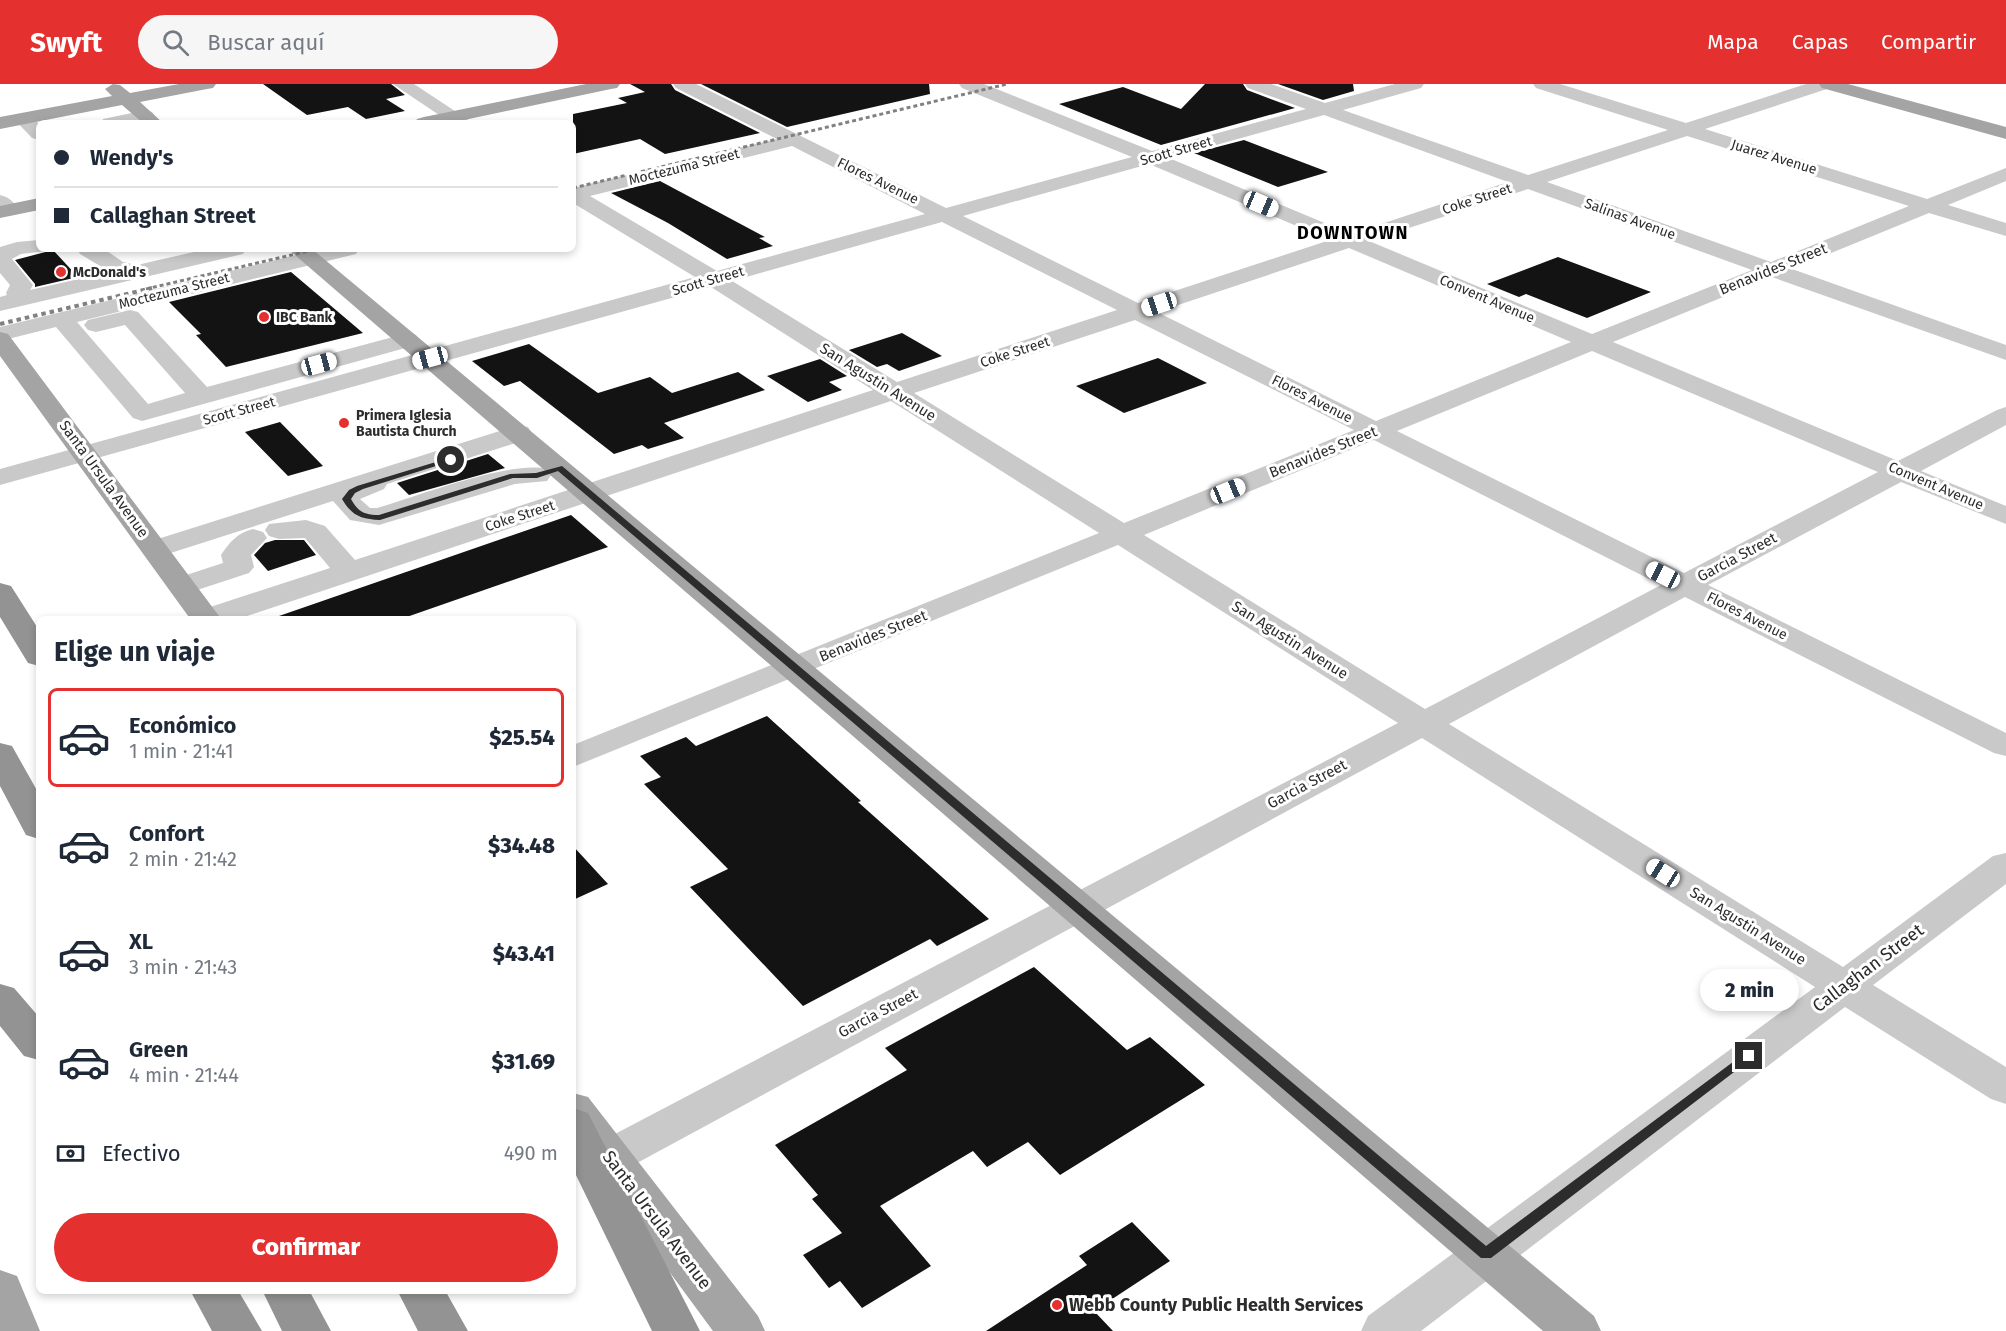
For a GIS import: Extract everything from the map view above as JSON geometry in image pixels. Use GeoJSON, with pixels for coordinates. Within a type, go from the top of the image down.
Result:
{"type":"FeatureCollection","features":[{"type":"Feature","properties":{"kind":"highway"},"geometry":{"type":"LineString","coordinates":[[0,592],[36,651]]}},
{"type":"Feature","properties":{"kind":"highway"},"geometry":{"type":"LineString","coordinates":[[0,753],[36,820]]}},
{"type":"Feature","properties":{"kind":"highway"},"geometry":{"type":"LineString","coordinates":[[0,998],[36,1041]]}},
{"type":"Feature","properties":{"kind":"highway"},"geometry":{"type":"LineString","coordinates":[[576,1131],[676,1331]]}},
{"type":"Feature","properties":{"kind":"highway"},"geometry":{"type":"LineString","coordinates":[[215,1294],[238,1331]]}},
{"type":"Feature","properties":{"kind":"highway"},"geometry":{"type":"LineString","coordinates":[[287,1294],[307,1331]]}},
{"type":"Feature","properties":{"kind":"highway"},"geometry":{"type":"LineString","coordinates":[[422,1294],[444,1331]]}},
{"type":"Feature","properties":{"kind":"main road"},"geometry":{"type":"LineString","coordinates":[[108,84],[150,120]]}},
{"type":"Feature","properties":{"kind":"main road"},"geometry":{"type":"LineString","coordinates":[[0,123],[207,84]]}},
{"type":"Feature","properties":{"kind":"main road"},"geometry":{"type":"LineString","coordinates":[[459,120],[610,84]]}},
{"type":"Feature","properties":{"kind":"main road"},"geometry":{"type":"LineString","coordinates":[[1826,84],[2006,133]]}},
{"type":"Feature","properties":{"kind":"main road"},"geometry":{"type":"LineString","coordinates":[[3,208],[36,204]]}},
{"type":"Feature","properties":{"kind":"main road"},"geometry":{"type":"LineString","coordinates":[[305,254],[419,349],[508,437],[548,472],[589,493],[1577,1331]]}},
{"type":"Feature","properties":{"kind":"main road","name":"Santa Ursula Avenue"},"geometry":{"type":"LineString","coordinates":[[0,339],[204,616]]}},
{"type":"Feature","properties":{"kind":"main road","name":"Santa Ursula Avenue"},"geometry":{"type":"LineString","coordinates":[[576,1113],[741,1331]]}},
{"type":"Feature","properties":{"kind":"main road"},"geometry":{"type":"LineString","coordinates":[[0,1290],[16,1331]]}},
{"type":"Feature","properties":{"kind":"street"},"geometry":{"type":"LineString","coordinates":[[402,84],[459,120]]}},
{"type":"Feature","properties":{"kind":"street","name":"Flores Avenue"},"geometry":{"type":"LineString","coordinates":[[682,84],[2006,746]]}},
{"type":"Feature","properties":{"kind":"street","name":"Convent Avenue"},"geometry":{"type":"LineString","coordinates":[[968,84],[1152,158],[2006,516]]}},
{"type":"Feature","properties":{"kind":"street","name":"Salinas Avenue"},"geometry":{"type":"LineString","coordinates":[[1254,84],[2006,353]]}},
{"type":"Feature","properties":{"kind":"street","name":"Scott Street"},"geometry":{"type":"LineString","coordinates":[[2,477],[249,408],[419,349],[714,279],[1415,84]]}},
{"type":"Feature","properties":{"kind":"street","name":"Juarez Avenue"},"geometry":{"type":"LineString","coordinates":[[1542,84],[2006,230]]}},
{"type":"Feature","properties":{"kind":"street","name":"Coke Street"},"geometry":{"type":"LineString","coordinates":[[215,616],[1826,84]]}},
{"type":"Feature","properties":{"kind":"street"},"geometry":{"type":"LineString","coordinates":[[23,119],[36,131]]}},
{"type":"Feature","properties":{"kind":"street","name":"Moctezuma Street"},"geometry":{"type":"LineString","coordinates":[[576,193],[795,140]]}},
{"type":"Feature","properties":{"kind":"street","name":"Benavides Street"},"geometry":{"type":"LineString","coordinates":[[576,756],[2006,174]]}},
{"type":"Feature","properties":{"kind":"street","name":"San Agustin Avenue"},"geometry":{"type":"LineString","coordinates":[[576,196],[714,279],[2006,1088]]}},
{"type":"Feature","properties":{"kind":"street"},"geometry":{"type":"LineString","coordinates":[[13,299],[22,285],[4,254],[36,243]]}},
{"type":"Feature","properties":{"kind":"street"},"geometry":{"type":"LineString","coordinates":[[99,252],[112,267],[130,272]]}},
{"type":"Feature","properties":{"kind":"street"},"geometry":{"type":"LineString","coordinates":[[13,299],[221,252]]}},
{"type":"Feature","properties":{"kind":"street","name":"Moctezuma Street"},"geometry":{"type":"LineString","coordinates":[[0,334],[67,325],[305,254],[322,252]]}},
{"type":"Feature","properties":{"kind":"street"},"geometry":{"type":"LineString","coordinates":[[0,275],[13,299]]}},
{"type":"Feature","properties":{"kind":"street"},"geometry":{"type":"LineString","coordinates":[[67,325],[130,317],[202,397]]}},
{"type":"Feature","properties":{"kind":"street"},"geometry":{"type":"LineString","coordinates":[[67,325],[142,413],[230,389],[419,349]]}},
{"type":"Feature","properties":{"kind":"street"},"geometry":{"type":"LineString","coordinates":[[230,389],[249,408]]}},
{"type":"Feature","properties":{"kind":"street","name":"Garcia Street"},"geometry":{"type":"LineString","coordinates":[[610,1157],[2006,415]]}},
{"type":"Feature","properties":{"kind":"street"},"geometry":{"type":"LineString","coordinates":[[508,437],[474,453],[352,491],[346,499],[352,509],[364,517],[380,517],[513,476],[548,472]]}},
{"type":"Feature","properties":{"kind":"street"},"geometry":{"type":"LineString","coordinates":[[155,549],[316,496],[508,437]]}},
{"type":"Feature","properties":{"kind":"street"},"geometry":{"type":"LineString","coordinates":[[353,535],[548,472]]}},
{"type":"Feature","properties":{"kind":"street"},"geometry":{"type":"LineString","coordinates":[[316,496],[378,562]]}},
{"type":"Feature","properties":{"kind":"street"},"geometry":{"type":"LineString","coordinates":[[182,586],[239,567],[236,555],[241,547],[266,534],[306,529],[315,532],[349,572]]}},
{"type":"Feature","properties":{"kind":"street","name":"Callaghan Street"},"geometry":{"type":"LineString","coordinates":[[1385,1331],[2006,864]]}},
{"type":"Feature","properties":{"kind":"building"},"geometry":{"type":"Polygon","coordinates":[[[263,84],[391,84],[405,95],[386,99],[405,111],[366,119],[348,107],[307,115],[263,84]]]}},
{"type":"Feature","properties":{"kind":"building"},"geometry":{"type":"Polygon","coordinates":[[[630,84],[671,84],[675,90],[760,133],[665,154],[640,139],[576,153],[576,120],[573,120],[573,114],[627,103],[618,98],[645,92],[630,84]]]}},
{"type":"Feature","properties":{"kind":"building"},"geometry":{"type":"Polygon","coordinates":[[[701,84],[929,84],[930,94],[787,127],[701,84]]]}},
{"type":"Feature","properties":{"kind":"building"},"geometry":{"type":"Polygon","coordinates":[[[1205,84],[1243,84],[1247,90],[1295,108],[1161,145],[1059,104],[1123,87],[1181,109],[1205,84]]]}},
{"type":"Feature","properties":{"kind":"building"},"geometry":{"type":"Polygon","coordinates":[[[1278,84],[1353,84],[1354,91],[1323,100],[1278,84]]]}},
{"type":"Feature","properties":{"kind":"building"},"geometry":{"type":"Polygon","coordinates":[[[1244,140],[1328,172],[1278,187],[1194,153],[1244,140]]]}},
{"type":"Feature","properties":{"kind":"building"},"geometry":{"type":"Polygon","coordinates":[[[660,181],[765,237],[759,238],[773,246],[727,259],[668,223],[611,193],[660,181]]]}},
{"type":"Feature","properties":{"kind":"building","name":"McDonald's"},"geometry":{"type":"Polygon","coordinates":[[[45,252],[55,252],[78,277],[35,287],[15,260],[45,252]]]}},
{"type":"Feature","properties":{"kind":"building"},"geometry":{"type":"Polygon","coordinates":[[[1558,257],[1651,292],[1587,318],[1526,294],[1519,297],[1487,284],[1558,257]]]}},
{"type":"Feature","properties":{"kind":"building","name":"IBC Bank"},"geometry":{"type":"Polygon","coordinates":[[[291,272],[363,333],[226,367],[196,335],[201,334],[169,302],[291,272]]]}},
{"type":"Feature","properties":{"kind":"building"},"geometry":{"type":"Polygon","coordinates":[[[902,333],[942,356],[899,371],[887,364],[877,367],[849,350],[902,333]]]}},
{"type":"Feature","properties":{"kind":"building"},"geometry":{"type":"Polygon","coordinates":[[[529,344],[598,393],[650,377],[672,393],[738,372],[765,390],[664,423],[684,438],[648,449],[642,445],[614,454],[520,381],[504,386],[472,361],[529,344]]]}},
{"type":"Feature","properties":{"kind":"building"},"geometry":{"type":"Polygon","coordinates":[[[1158,358],[1207,383],[1124,413],[1076,386],[1158,358]]]}},
{"type":"Feature","properties":{"kind":"building"},"geometry":{"type":"Polygon","coordinates":[[[820,359],[847,376],[829,382],[842,390],[808,402],[767,376],[820,359]]]}},
{"type":"Feature","properties":{"kind":"building"},"geometry":{"type":"Polygon","coordinates":[[[280,422],[323,466],[288,476],[245,432],[280,422]]]}},
{"type":"Feature","properties":{"kind":"building"},"geometry":{"type":"Polygon","coordinates":[[[488,454],[505,468],[409,495],[397,483],[488,454]]]}},
{"type":"Feature","properties":{"kind":"building"},"geometry":{"type":"Polygon","coordinates":[[[571,515],[608,547],[410,616],[279,616],[571,515]]]}},
{"type":"Feature","properties":{"kind":"building"},"geometry":{"type":"Polygon","coordinates":[[[275,540],[304,540],[316,555],[268,571],[254,555],[265,543],[275,540]]]}},
{"type":"Feature","properties":{"kind":"building"},"geometry":{"type":"Polygon","coordinates":[[[767,716],[861,801],[858,802],[989,919],[937,946],[930,939],[803,1006],[690,887],[728,869],[644,784],[661,777],[640,756],[686,737],[696,746],[767,716]]]}},
{"type":"Feature","properties":{"kind":"building"},"geometry":{"type":"Polygon","coordinates":[[[576,849],[608,884],[576,899],[576,849]]]}},
{"type":"Feature","properties":{"kind":"building"},"geometry":{"type":"Polygon","coordinates":[[[1034,967],[1127,1050],[1150,1037],[1205,1085],[1060,1175],[1028,1142],[987,1167],[973,1151],[880,1206],[931,1266],[862,1308],[840,1281],[829,1288],[803,1255],[842,1233],[812,1199],[818,1195],[775,1145],[907,1070],[885,1048],[1034,967]]]}},
{"type":"Feature","properties":{"kind":"building"},"geometry":{"type":"Polygon","coordinates":[[[1132,1222],[1170,1261],[1094,1311],[1113,1331],[986,1331],[1087,1265],[1079,1256],[1132,1222]]]}},
{"type":"Feature","properties":{"kind":"railway"},"geometry":{"type":"LineString","coordinates":[[576,187],[1007,84]]}},
{"type":"Feature","properties":{"kind":"railway"},"geometry":{"type":"LineString","coordinates":[[146,289],[304,252]]}},
{"type":"Feature","properties":{"kind":"railway"},"geometry":{"type":"LineString","coordinates":[[0,324],[152,288]]}},
{"type":"Feature","properties":{"kind":"place","name":"McDonald's"},"geometry":{"type":"Point","coordinates":[61,272]}},
{"type":"Feature","properties":{"kind":"place","name":"IBC Bank"},"geometry":{"type":"Point","coordinates":[264,317]}},
{"type":"Feature","properties":{"kind":"place","name":"Primera Iglesia Bautista Church"},"geometry":{"type":"Point","coordinates":[344,423]}},
{"type":"Feature","properties":{"kind":"place","name":"Webb County Public Health Services"},"geometry":{"type":"Point","coordinates":[1057,1305]}},
{"type":"Feature","properties":{"kind":"district","name":"DOWNTOWN"},"geometry":{"type":"Point","coordinates":[1353,233]}},
{"type":"Feature","properties":{"kind":"route"},"geometry":{"type":"LineString","coordinates":[[451,460],[360,488],[352,491],[346,499],[352,509],[364,517],[380,517],[513,476],[537,475],[560,468],[1486,1254],[1749,1056]]}}]}
